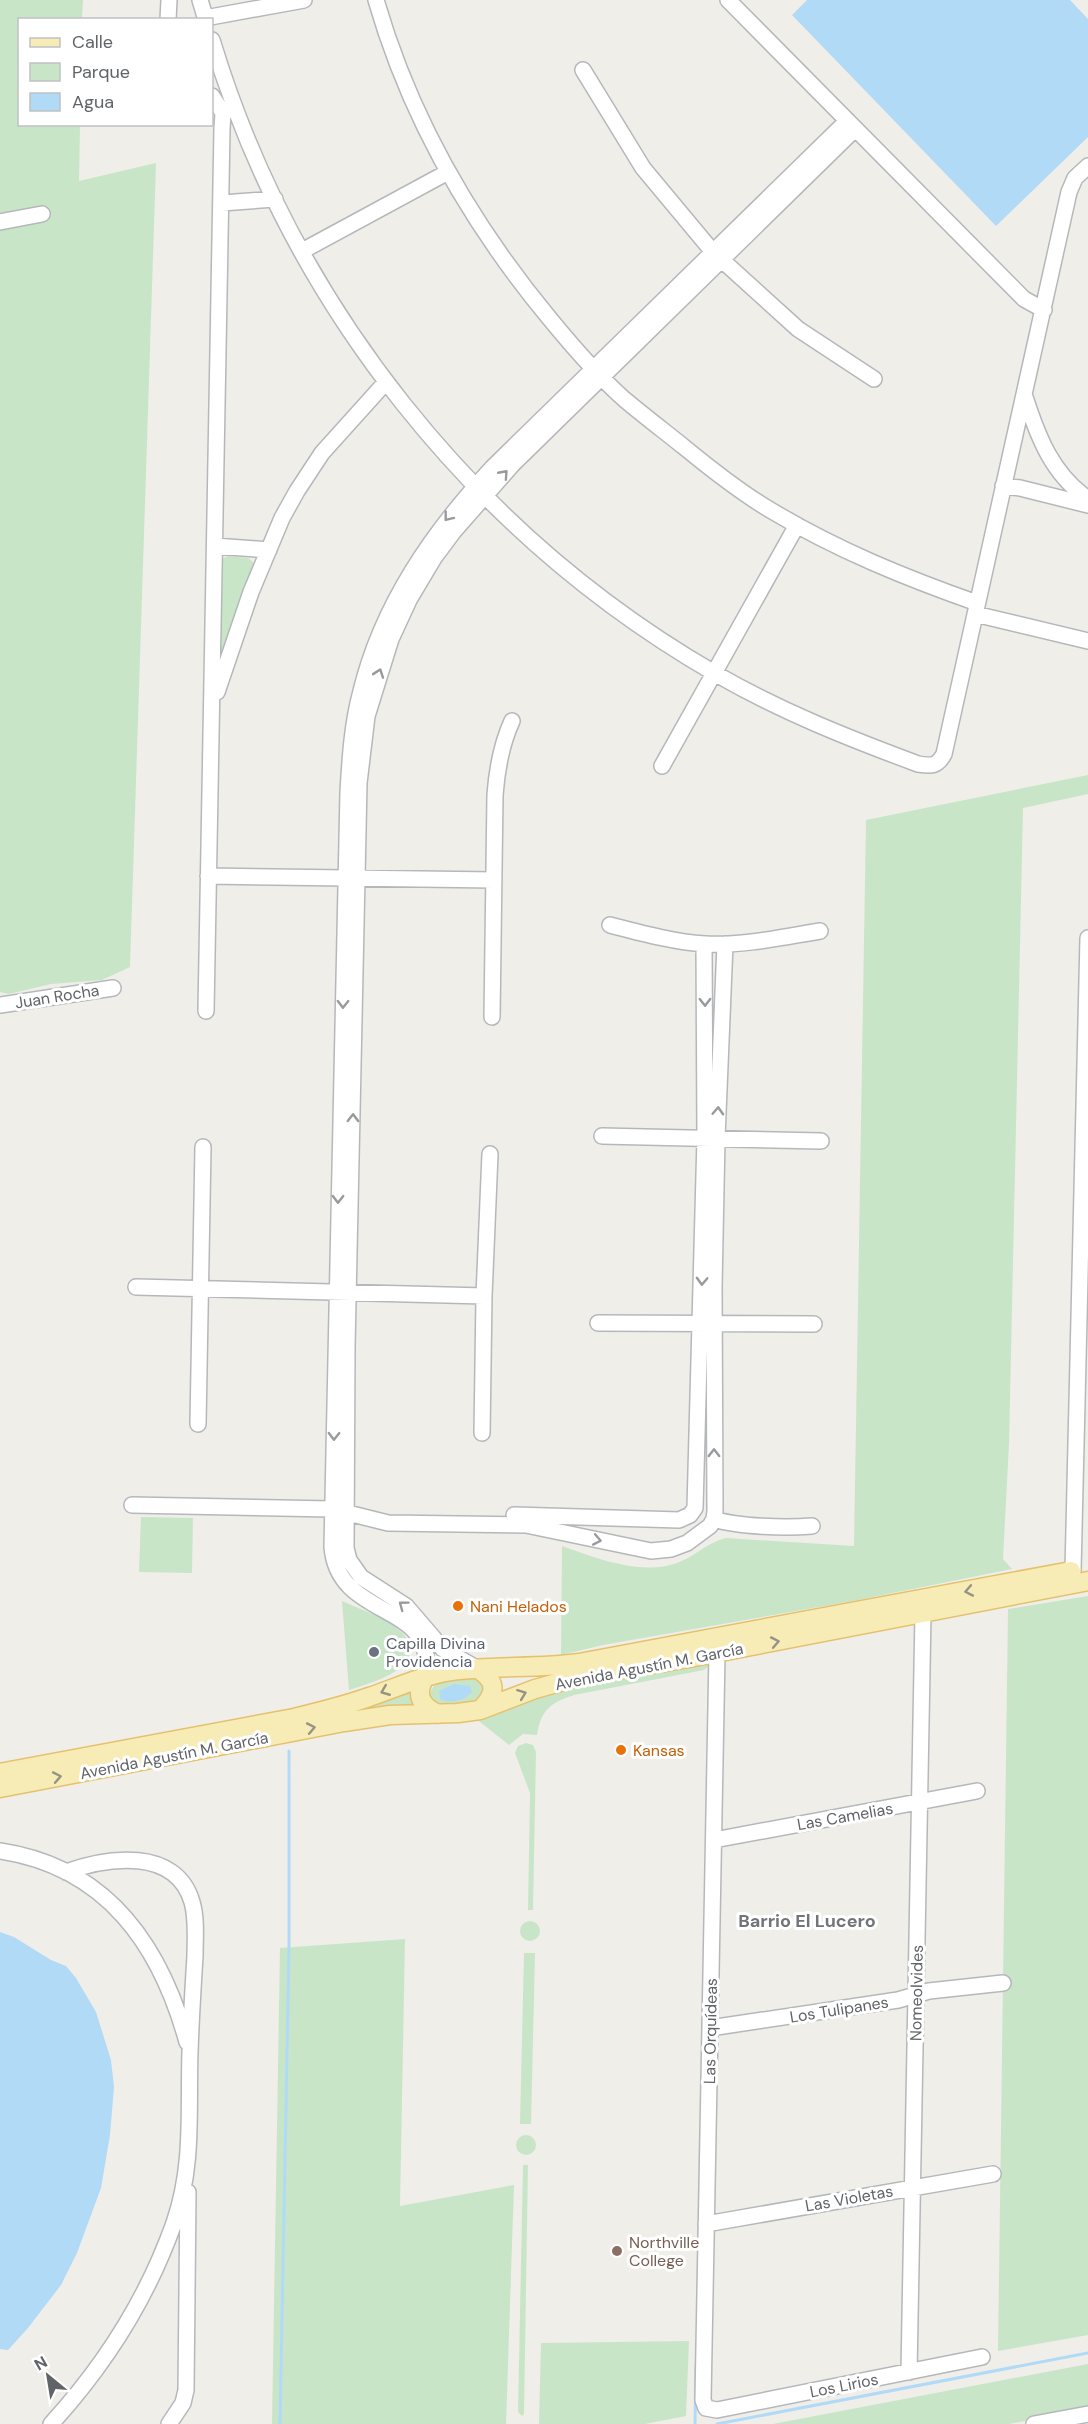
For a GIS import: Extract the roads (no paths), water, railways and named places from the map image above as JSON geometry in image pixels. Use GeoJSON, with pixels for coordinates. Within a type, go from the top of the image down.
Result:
{"type":"FeatureCollection","features":[{"type":"Feature","properties":{"kind":"main road","name":"Avenida Agustín M. García"},"geometry":{"type":"LineString","coordinates":[[0,1788],[344,1722],[390,1715],[480,1710],[565,1680],[923,1614],[1083,1573]]}},
{"type":"Feature","properties":{"kind":"main road","name":"Avenida Agustín M. García"},"geometry":{"type":"LineString","coordinates":[[0,1773],[294,1718],[341,1706],[425,1677],[450,1671],[570,1664],[1083,1573]]}},
{"type":"Feature","properties":{"kind":"main road"},"geometry":{"type":"LineString","coordinates":[[478,1668],[487,1675],[493,1689],[489,1701],[480,1710]]}},
{"type":"Feature","properties":{"kind":"main road"},"geometry":{"type":"LineString","coordinates":[[425,1677],[419,1696],[425,1707],[438,1714]]}},
{"type":"Feature","properties":{"kind":"street"},"geometry":{"type":"LineString","coordinates":[[168,18],[169,0]]}},
{"type":"Feature","properties":{"kind":"street"},"geometry":{"type":"LineString","coordinates":[[200,0],[206,18]]}},
{"type":"Feature","properties":{"kind":"street"},"geometry":{"type":"LineString","coordinates":[[211,18],[304,0]]}},
{"type":"Feature","properties":{"kind":"street"},"geometry":{"type":"LineString","coordinates":[[375,0],[408,92],[448,172],[491,242],[566,339],[623,398],[717,473],[770,510],[829,543],[976,609],[1088,641]]}},
{"type":"Feature","properties":{"kind":"street"},"geometry":{"type":"LineString","coordinates":[[737,4],[851,125],[1024,299],[1044,310]]}},
{"type":"Feature","properties":{"kind":"street"},"geometry":{"type":"LineString","coordinates":[[213,43],[242,125],[275,199],[330,302],[386,383],[435,444],[479,491],[553,559],[608,602],[715,674],[830,731],[918,764],[931,766],[936,765],[944,754],[1069,192],[1075,178],[1088,166]]}},
{"type":"Feature","properties":{"kind":"street"},"geometry":{"type":"LineString","coordinates":[[583,70],[643,168],[717,256],[798,329],[874,379]]}},
{"type":"Feature","properties":{"kind":"street"},"geometry":{"type":"LineString","coordinates":[[213,88],[222,84],[224,78]]}},
{"type":"Feature","properties":{"kind":"street"},"geometry":{"type":"LineString","coordinates":[[206,1011],[222,202],[222,113],[213,98]]}},
{"type":"Feature","properties":{"kind":"street"},"geometry":{"type":"LineString","coordinates":[[222,129],[232,123],[242,125]]}},
{"type":"Feature","properties":{"kind":"street"},"geometry":{"type":"LineString","coordinates":[[478,1668],[443,1649],[420,1630],[354,1593],[334,1564],[332,1547],[339,1511],[351,879],[362,745],[374,688],[391,639],[409,600],[479,491],[512,465],[598,373],[851,125]]}},
{"type":"Feature","properties":{"kind":"street"},"geometry":{"type":"LineString","coordinates":[[302,251],[448,172]]}},
{"type":"Feature","properties":{"kind":"street"},"geometry":{"type":"LineString","coordinates":[[222,202],[275,199]]}},
{"type":"Feature","properties":{"kind":"street"},"geometry":{"type":"LineString","coordinates":[[0,222],[42,214]]}},
{"type":"Feature","properties":{"kind":"street"},"geometry":{"type":"LineString","coordinates":[[213,704],[251,592],[282,518],[322,453],[386,383]]}},
{"type":"Feature","properties":{"kind":"street"},"geometry":{"type":"LineString","coordinates":[[1024,396],[1035,429],[1056,469],[1088,499]]}},
{"type":"Feature","properties":{"kind":"street"},"geometry":{"type":"LineString","coordinates":[[1017,425],[1028,424],[1035,429]]}},
{"type":"Feature","properties":{"kind":"street"},"geometry":{"type":"LineString","coordinates":[[1003,486],[1088,505]]}},
{"type":"Feature","properties":{"kind":"street"},"geometry":{"type":"LineString","coordinates":[[662,766],[797,525]]}},
{"type":"Feature","properties":{"kind":"street"},"geometry":{"type":"LineString","coordinates":[[215,546],[269,550]]}},
{"type":"Feature","properties":{"kind":"street"},"geometry":{"type":"LineString","coordinates":[[492,1017],[496,773],[502,743],[512,721]]}},
{"type":"Feature","properties":{"kind":"street"},"geometry":{"type":"LineString","coordinates":[[208,876],[494,880]]}},
{"type":"Feature","properties":{"kind":"street"},"geometry":{"type":"LineString","coordinates":[[610,925],[639,933],[704,944],[725,944],[820,931]]}},
{"type":"Feature","properties":{"kind":"street"},"geometry":{"type":"LineString","coordinates":[[1083,1573],[1088,938]]}},
{"type":"Feature","properties":{"kind":"street"},"geometry":{"type":"LineString","coordinates":[[704,944],[711,1138]]}},
{"type":"Feature","properties":{"kind":"street"},"geometry":{"type":"LineString","coordinates":[[132,1505],[339,1511],[373,1519],[390,1513],[557,1524],[686,1518],[693,1511],[695,1500],[707,1324],[711,1138],[725,944]]}},
{"type":"Feature","properties":{"kind":"street","name":"Juan Rocha"},"geometry":{"type":"LineString","coordinates":[[0,1005],[114,988]]}},
{"type":"Feature","properties":{"kind":"street"},"geometry":{"type":"LineString","coordinates":[[602,1136],[821,1141]]}},
{"type":"Feature","properties":{"kind":"street"},"geometry":{"type":"LineString","coordinates":[[198,1424],[203,1147]]}},
{"type":"Feature","properties":{"kind":"street"},"geometry":{"type":"LineString","coordinates":[[482,1433],[484,1296],[490,1154]]}},
{"type":"Feature","properties":{"kind":"street"},"geometry":{"type":"LineString","coordinates":[[136,1287],[484,1296]]}},
{"type":"Feature","properties":{"kind":"street"},"geometry":{"type":"LineString","coordinates":[[598,1323],[814,1324]]}},
{"type":"Feature","properties":{"kind":"street"},"geometry":{"type":"LineString","coordinates":[[557,1524],[651,1551],[671,1549],[693,1539],[710,1526],[714,1519],[714,1501],[707,1324]]}},
{"type":"Feature","properties":{"kind":"street"},"geometry":{"type":"LineString","coordinates":[[695,1500],[714,1501]]}},
{"type":"Feature","properties":{"kind":"street"},"geometry":{"type":"LineString","coordinates":[[339,1511],[347,1554],[353,1567],[365,1580],[406,1606],[420,1630],[428,1657],[425,1677]]}},
{"type":"Feature","properties":{"kind":"street"},"geometry":{"type":"LineString","coordinates":[[686,1518],[693,1539]]}},
{"type":"Feature","properties":{"kind":"street"},"geometry":{"type":"LineString","coordinates":[[714,1519],[771,1526],[812,1526]]}},
{"type":"Feature","properties":{"kind":"street"},"geometry":{"type":"LineString","coordinates":[[354,1593],[369,1593],[365,1580]]}},
{"type":"Feature","properties":{"kind":"street","name":"Nomeolvides"},"geometry":{"type":"LineString","coordinates":[[909,2372],[923,1614]]}},
{"type":"Feature","properties":{"kind":"street","name":"Las Orquídeas"},"geometry":{"type":"LineString","coordinates":[[706,2408],[703,2400],[717,1653]]}},
{"type":"Feature","properties":{"kind":"street","name":"Las Camelias"},"geometry":{"type":"LineString","coordinates":[[714,1840],[977,1791]]}},
{"type":"Feature","properties":{"kind":"street"},"geometry":{"type":"LineString","coordinates":[[0,1851],[42,1861],[66,1872],[103,1896],[120,1911],[146,1945],[172,1993],[189,2054]]}},
{"type":"Feature","properties":{"kind":"street"},"geometry":{"type":"LineString","coordinates":[[66,1872],[92,1864],[137,1859],[152,1862],[174,1875],[189,1893],[192,1902],[195,1930],[194,1988],[189,2054],[186,2390],[183,2403],[169,2424]]}},
{"type":"Feature","properties":{"kind":"street","name":"Los Tulipanes"},"geometry":{"type":"LineString","coordinates":[[710,2028],[1003,1983]]}},
{"type":"Feature","properties":{"kind":"street"},"geometry":{"type":"LineString","coordinates":[[172,1993],[184,1996],[194,1988]]}},
{"type":"Feature","properties":{"kind":"street"},"geometry":{"type":"LineString","coordinates":[[51,2424],[88,2382],[138,2307],[167,2240],[181,2198],[188,2164]]}},
{"type":"Feature","properties":{"kind":"street","name":"Las Violetas"},"geometry":{"type":"LineString","coordinates":[[706,2224],[993,2174]]}},
{"type":"Feature","properties":{"kind":"street"},"geometry":{"type":"LineString","coordinates":[[167,2240],[178,2236],[182,2237],[188,2245]]}},
{"type":"Feature","properties":{"kind":"street","name":"Los Lirios"},"geometry":{"type":"LineString","coordinates":[[706,2408],[717,2410],[982,2357]]}},
{"type":"Feature","properties":{"kind":"street"},"geometry":{"type":"LineString","coordinates":[[1034,2424],[1088,2414]]}},
{"type":"Feature","properties":{"kind":"water"},"geometry":{"type":"Polygon","coordinates":[[[807,0],[1070,0],[1088,19],[1088,137],[996,226],[792,15],[807,0]]]}},
{"type":"Feature","properties":{"kind":"water"},"geometry":{"type":"Polygon","coordinates":[[[454,1684],[470,1686],[472,1692],[457,1701],[440,1699],[439,1691],[454,1684]]]}},
{"type":"Feature","properties":{"kind":"water"},"geometry":{"type":"Polygon","coordinates":[[[0,1932],[14,1937],[51,1960],[66,1966],[76,1978],[96,2012],[111,2060],[114,2087],[110,2135],[101,2188],[77,2253],[61,2285],[8,2350],[0,2349],[0,1932]]]}},
{"type":"Feature","properties":{"kind":"waterway"},"geometry":{"type":"LineString","coordinates":[[280,2424],[289,1948],[289,1751]]}},
{"type":"Feature","properties":{"kind":"waterway"},"geometry":{"type":"LineString","coordinates":[[717,2424],[1088,2353]]}},
{"type":"Feature","properties":{"kind":"waterway"},"geometry":{"type":"LineString","coordinates":[[695,2424],[696,2366]]}},
{"type":"Feature","properties":{"kind":"place","name":"Nani Helados"},"geometry":{"type":"Point","coordinates":[458,1606]}},
{"type":"Feature","properties":{"kind":"place","name":"Capilla Divina Providencia"},"geometry":{"type":"Point","coordinates":[374,1652]}},
{"type":"Feature","properties":{"kind":"place","name":"Kansas"},"geometry":{"type":"Point","coordinates":[621,1750]}},
{"type":"Feature","properties":{"kind":"place","name":"Northville College"},"geometry":{"type":"Point","coordinates":[617,2251]}},
{"type":"Feature","properties":{"kind":"district","name":"Barrio El Lucero"},"geometry":{"type":"Point","coordinates":[807,1921]}}]}
